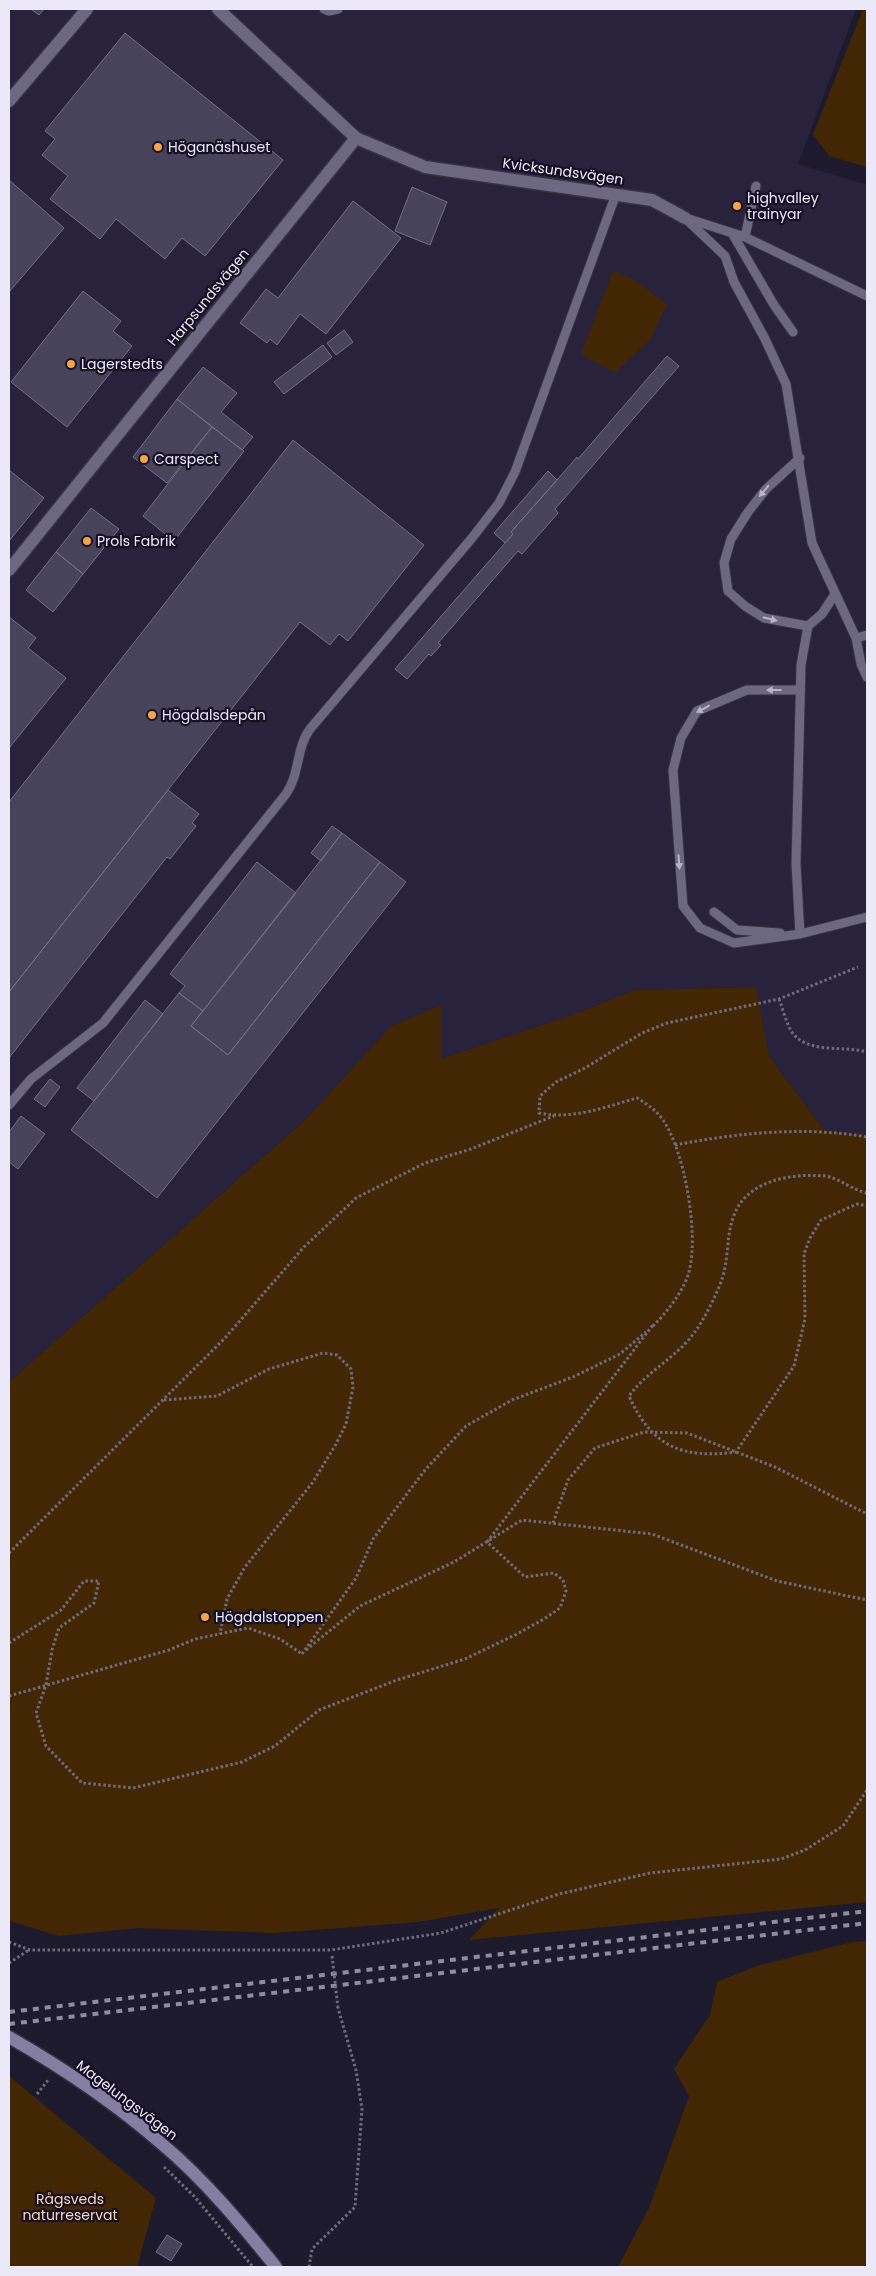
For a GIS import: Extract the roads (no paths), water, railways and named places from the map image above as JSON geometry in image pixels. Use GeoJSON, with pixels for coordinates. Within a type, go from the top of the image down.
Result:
{"type":"FeatureCollection","features":[{"type":"Feature","properties":{"kind":"main road","name":"Magelungsvägen"},"geometry":{"type":"LineString","coordinates":[[9,2037],[42,2056],[100,2096],[164,2145],[214,2195],[276,2267]]}},
{"type":"Feature","properties":{"kind":"street"},"geometry":{"type":"LineString","coordinates":[[9,101],[87,9]]}},
{"type":"Feature","properties":{"kind":"street","name":"Kvicksundsvägen"},"geometry":{"type":"LineString","coordinates":[[218,9],[356,138],[425,167],[652,200],[685,218]]}},
{"type":"Feature","properties":{"kind":"street","name":"Harpsundsvägen"},"geometry":{"type":"LineString","coordinates":[[9,570],[356,138]]}},
{"type":"Feature","properties":{"kind":"lane"},"geometry":{"type":"LineString","coordinates":[[324,9],[328,11],[338,9]]}},
{"type":"Feature","properties":{"kind":"lane"},"geometry":{"type":"LineString","coordinates":[[745,237],[756,186]]}},
{"type":"Feature","properties":{"kind":"lane"},"geometry":{"type":"LineString","coordinates":[[9,1105],[31,1079],[103,1023],[286,794],[296,775],[301,746],[310,729],[472,538],[499,503],[515,472],[616,194]]}},
{"type":"Feature","properties":{"kind":"lane"},"geometry":{"type":"LineString","coordinates":[[685,218],[745,237],[867,296]]}},
{"type":"Feature","properties":{"kind":"lane","name":"Kvicksundsvägen"},"geometry":{"type":"LineString","coordinates":[[685,218],[725,256],[734,282],[764,337],[786,384],[800,458],[805,506],[812,543],[856,638],[861,664],[867,677]]}},
{"type":"Feature","properties":{"kind":"lane"},"geometry":{"type":"LineString","coordinates":[[732,233],[774,305],[793,332]]}},
{"type":"Feature","properties":{"kind":"lane"},"geometry":{"type":"LineString","coordinates":[[800,458],[766,489],[748,512],[731,538],[724,563],[728,591],[744,606],[764,618],[808,626]]}},
{"type":"Feature","properties":{"kind":"lane"},"geometry":{"type":"LineString","coordinates":[[800,934],[796,864],[802,665],[808,626],[822,614],[835,594]]}},
{"type":"Feature","properties":{"kind":"lane"},"geometry":{"type":"LineString","coordinates":[[856,638],[867,635]]}},
{"type":"Feature","properties":{"kind":"lane"},"geometry":{"type":"LineString","coordinates":[[800,690],[747,690],[697,711],[681,738],[673,770],[683,906],[700,928],[734,942],[800,934],[867,917]]}},
{"type":"Feature","properties":{"kind":"lane"},"geometry":{"type":"LineString","coordinates":[[714,912],[737,930],[800,934]]}},
{"type":"Feature","properties":{"kind":"railway"},"geometry":{"type":"LineString","coordinates":[[9,2012],[867,1911]]}},
{"type":"Feature","properties":{"kind":"railway"},"geometry":{"type":"LineString","coordinates":[[9,2024],[867,1923]]}},
{"type":"Feature","properties":{"kind":"place","name":"Höganäshuset"},"geometry":{"type":"Point","coordinates":[158,147]}},
{"type":"Feature","properties":{"kind":"place","name":"highvalley trainyar"},"geometry":{"type":"Point","coordinates":[737,206]}},
{"type":"Feature","properties":{"kind":"place","name":"Lagerstedts"},"geometry":{"type":"Point","coordinates":[71,364]}},
{"type":"Feature","properties":{"kind":"place","name":"Carspect"},"geometry":{"type":"Point","coordinates":[144,459]}},
{"type":"Feature","properties":{"kind":"place","name":"Prols Fabrik"},"geometry":{"type":"Point","coordinates":[87,541]}},
{"type":"Feature","properties":{"kind":"place","name":"Högdalsdepån"},"geometry":{"type":"Point","coordinates":[152,715]}},
{"type":"Feature","properties":{"kind":"place","name":"Högdalstoppen"},"geometry":{"type":"Point","coordinates":[205,1617]}},
{"type":"Feature","properties":{"kind":"park label","name":"Rågsveds naturreservat"},"geometry":{"type":"Point","coordinates":[70,2208]}}]}
